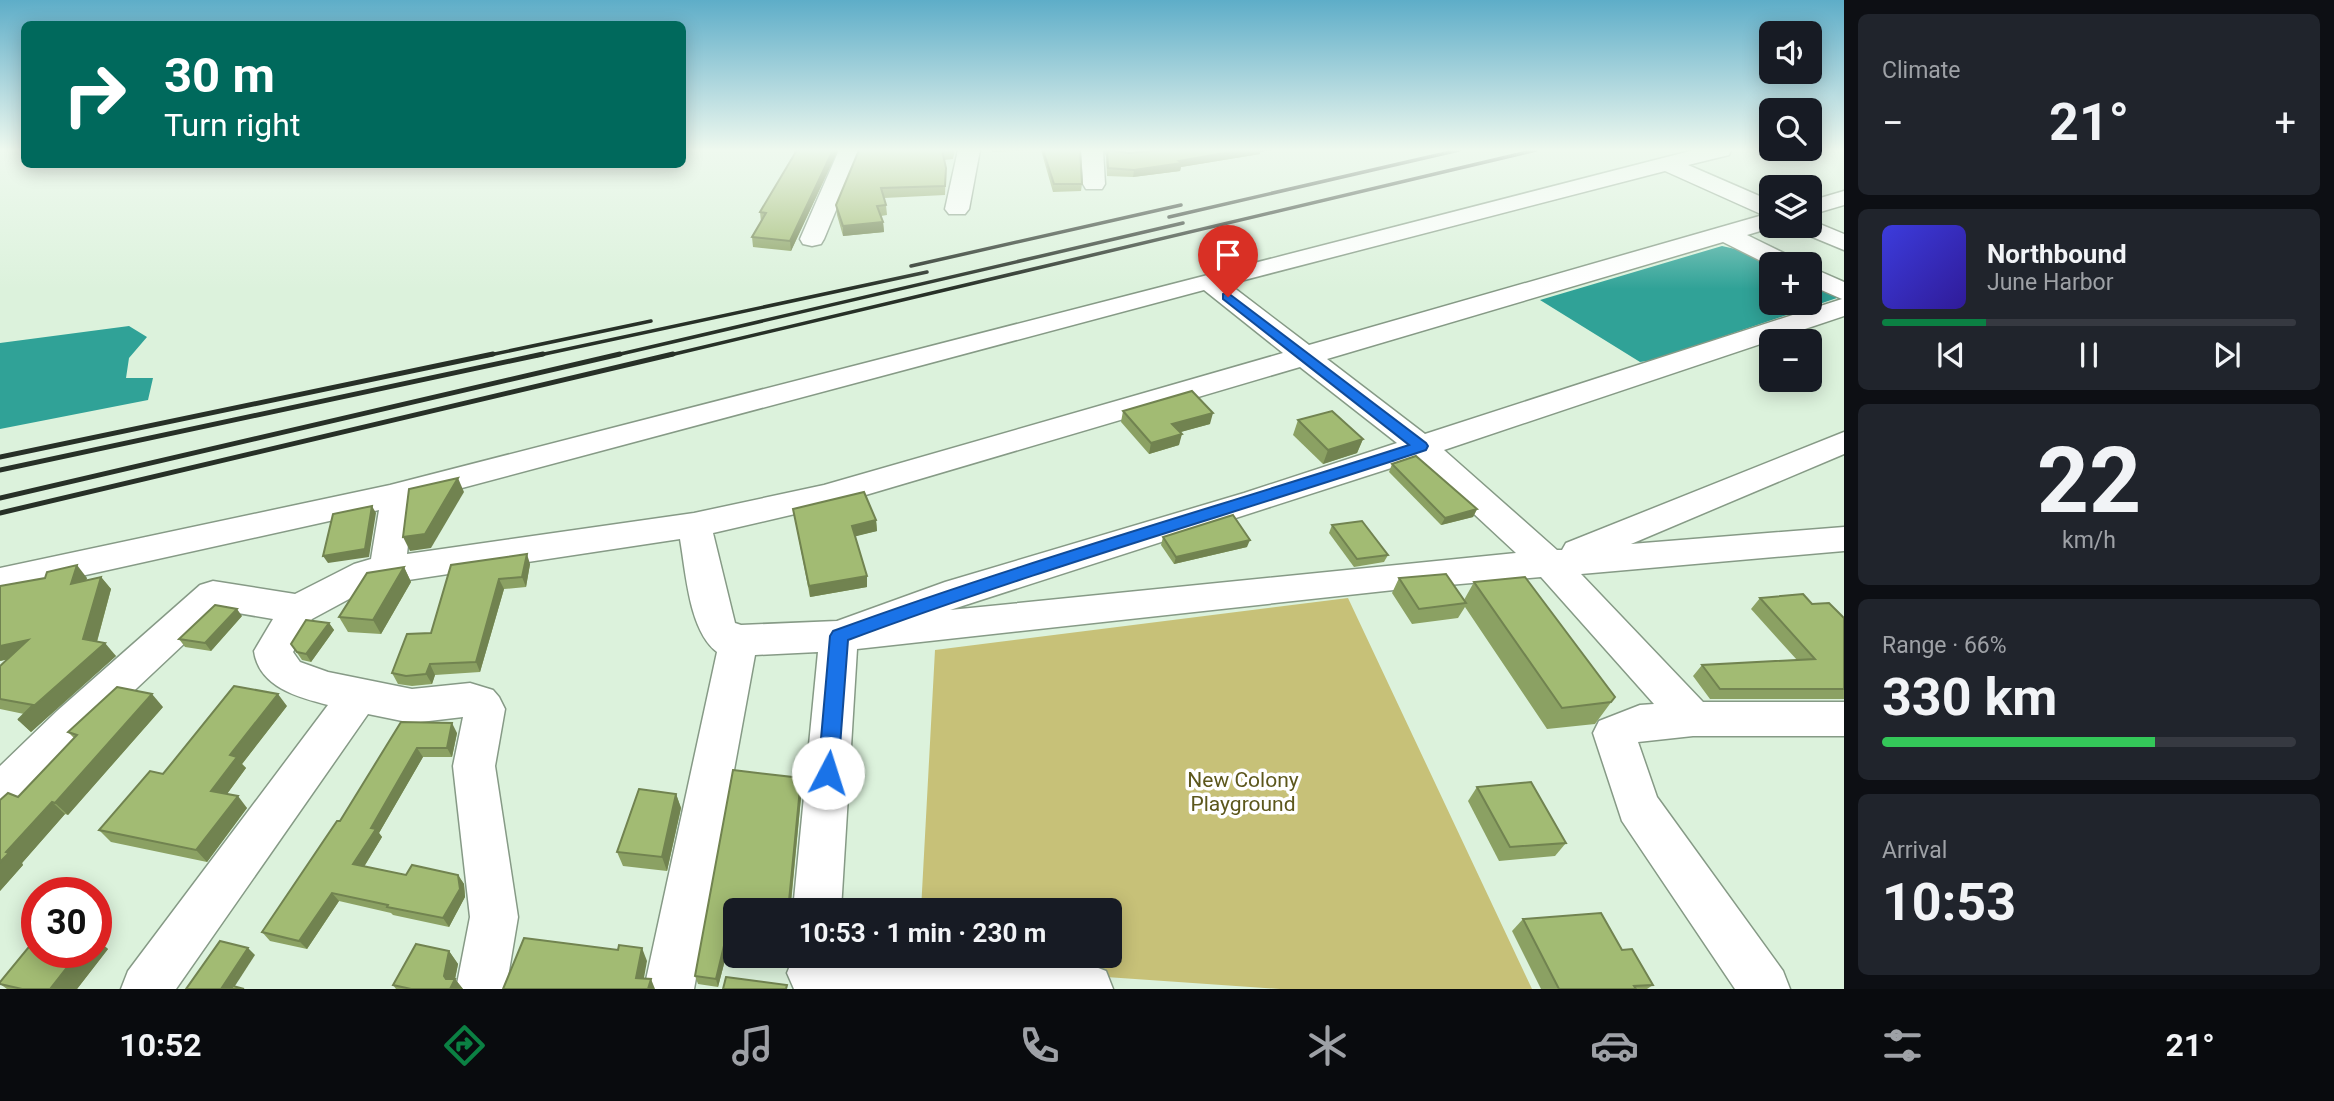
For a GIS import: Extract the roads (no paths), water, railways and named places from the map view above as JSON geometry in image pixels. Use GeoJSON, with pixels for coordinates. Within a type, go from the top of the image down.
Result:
{"type":"FeatureCollection","features":[{"type":"Feature","properties":{"kind":"street"},"geometry":{"type":"LineString","coordinates":[[812,239],[830,196]]}},
{"type":"Feature","properties":{"kind":"street"},"geometry":{"type":"LineString","coordinates":[[957,209],[960,196]]}},
{"type":"Feature","properties":{"kind":"street"},"geometry":{"type":"LineString","coordinates":[[0,581],[390,496],[1541,196]]}},
{"type":"Feature","properties":{"kind":"street"},"geometry":{"type":"LineString","coordinates":[[1740,196],[1759,205]]}},
{"type":"Feature","properties":{"kind":"street"},"geometry":{"type":"LineString","coordinates":[[1822,204],[1844,198]]}},
{"type":"Feature","properties":{"kind":"street"},"geometry":{"type":"LineString","coordinates":[[481,989],[494,916],[474,766],[485,709],[479,702],[470,700],[412,706],[326,688],[286,673],[275,663],[273,651],[299,609],[367,573],[694,525],[825,496],[1759,223]]}},
{"type":"Feature","properties":{"kind":"street"},"geometry":{"type":"LineString","coordinates":[[1725,233],[1763,252]]}},
{"type":"Feature","properties":{"kind":"street"},"geometry":{"type":"LineString","coordinates":[[1822,233],[1844,243]]}},
{"type":"Feature","properties":{"kind":"street"},"geometry":{"type":"LineString","coordinates":[[1209,281],[1420,446],[1550,564],[1693,719]]}},
{"type":"Feature","properties":{"kind":"street"},"geometry":{"type":"LineString","coordinates":[[1822,281],[1844,292]]}},
{"type":"Feature","properties":{"kind":"street"},"geometry":{"type":"LineString","coordinates":[[839,636],[958,592],[1256,500],[1844,307]]}},
{"type":"Feature","properties":{"kind":"street"},"geometry":{"type":"LineString","coordinates":[[1550,564],[1838,449]]}},
{"type":"Feature","properties":{"kind":"street"},"geometry":{"type":"LineString","coordinates":[[387,570],[397,502],[390,496]]}},
{"type":"Feature","properties":{"kind":"street"},"geometry":{"type":"LineString","coordinates":[[694,525],[719,632],[730,641],[839,636],[1389,578],[1844,539]]}},
{"type":"Feature","properties":{"kind":"street"},"geometry":{"type":"LineString","coordinates":[[0,795],[72,723],[213,594],[299,609]]}},
{"type":"Feature","properties":{"kind":"street"},"geometry":{"type":"LineString","coordinates":[[818,898],[839,636]]}},
{"type":"Feature","properties":{"kind":"street"},"geometry":{"type":"LineString","coordinates":[[669,989],[739,640]]}},
{"type":"Feature","properties":{"kind":"street"},"geometry":{"type":"LineString","coordinates":[[146,989],[359,695]]}},
{"type":"Feature","properties":{"kind":"street"},"geometry":{"type":"LineString","coordinates":[[1765,989],[1638,807],[1614,733],[1640,722],[1693,719],[1844,719]]}},
{"type":"Feature","properties":{"kind":"street"},"geometry":{"type":"LineString","coordinates":[[812,973],[1088,989]]}},
{"type":"Feature","properties":{"kind":"water"},"geometry":{"type":"Polygon","coordinates":[[[1722,246],[1759,257],[1759,315],[1787,315],[1654,360],[1640,362],[1540,300],[1722,246]]]}},
{"type":"Feature","properties":{"kind":"water"},"geometry":{"type":"Polygon","coordinates":[[[1822,286],[1832,291],[1837,298],[1822,303],[1822,286]]]}},
{"type":"Feature","properties":{"kind":"water"},"geometry":{"type":"Polygon","coordinates":[[[129,326],[147,337],[129,358],[126,378],[153,378],[148,400],[0,429],[0,343],[129,326]]]}},
{"type":"Feature","properties":{"kind":"railway"},"geometry":{"type":"LineString","coordinates":[[1169,217],[1259,196]]}},
{"type":"Feature","properties":{"kind":"railway"},"geometry":{"type":"LineString","coordinates":[[666,356],[1341,196]]}},
{"type":"Feature","properties":{"kind":"railway"},"geometry":{"type":"LineString","coordinates":[[911,266],[1181,205]]}},
{"type":"Feature","properties":{"kind":"railway"},"geometry":{"type":"LineString","coordinates":[[612,356],[1183,223]]}},
{"type":"Feature","properties":{"kind":"railway"},"geometry":{"type":"LineString","coordinates":[[535,356],[927,272]]}},
{"type":"Feature","properties":{"kind":"railway"},"geometry":{"type":"LineString","coordinates":[[485,356],[651,321]]}},
{"type":"Feature","properties":{"kind":"railway"},"geometry":{"type":"LineString","coordinates":[[0,457],[493,354]]}},
{"type":"Feature","properties":{"kind":"railway"},"geometry":{"type":"LineString","coordinates":[[0,470],[543,354]]}},
{"type":"Feature","properties":{"kind":"railway"},"geometry":{"type":"LineString","coordinates":[[0,498],[620,354]]}},
{"type":"Feature","properties":{"kind":"railway"},"geometry":{"type":"LineString","coordinates":[[0,513],[673,354]]}},
{"type":"Feature","properties":{"kind":"park label","name":"New Colony Playground"},"geometry":{"type":"Point","coordinates":[1243,792]}}]}
